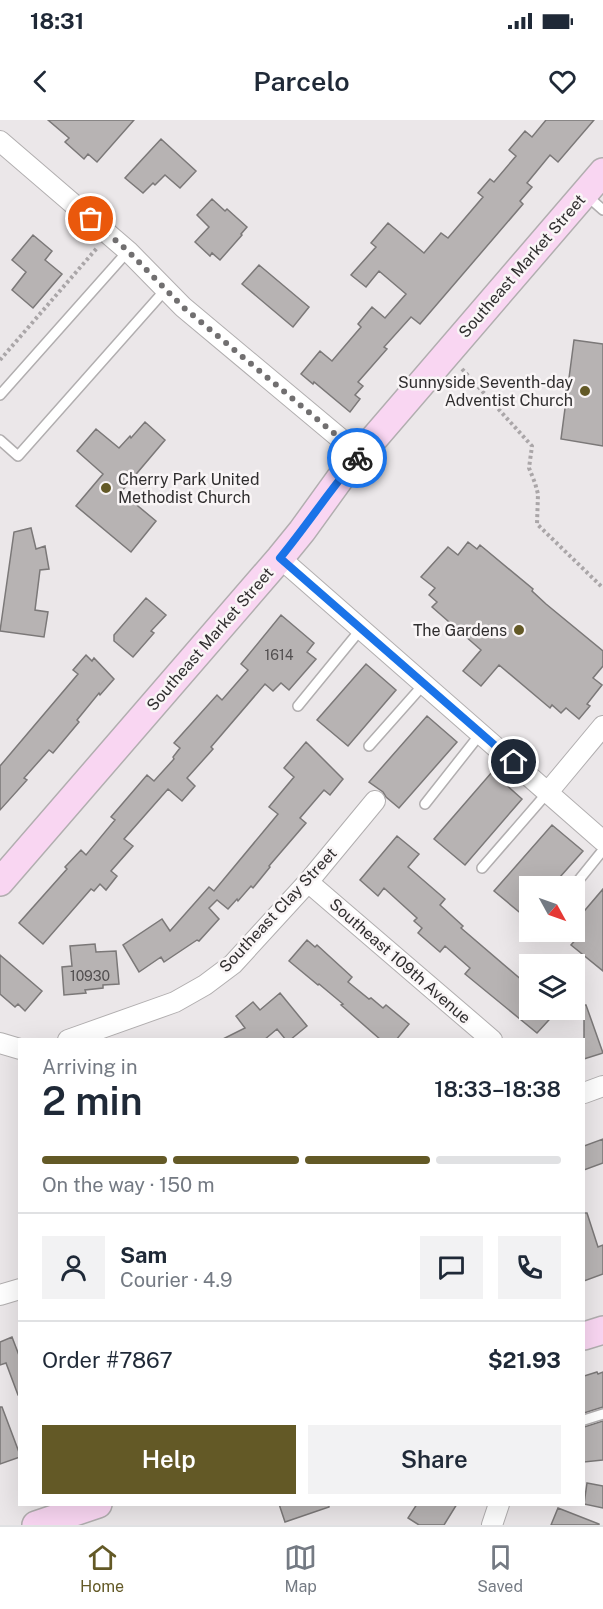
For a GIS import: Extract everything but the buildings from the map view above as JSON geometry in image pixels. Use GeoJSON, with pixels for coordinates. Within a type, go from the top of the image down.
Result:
{"type":"FeatureCollection","features":[{"type":"Feature","properties":{"kind":"street"},"geometry":{"type":"LineString","coordinates":[[0,141],[128,251],[183,307],[360,455]]}},
{"type":"Feature","properties":{"kind":"street","name":"Southeast Market Street"},"geometry":{"type":"LineString","coordinates":[[0,882],[280,558],[341,477],[447,353],[594,202],[603,172]]}},
{"type":"Feature","properties":{"kind":"street"},"geometry":{"type":"LineString","coordinates":[[280,558],[603,841]]}},
{"type":"Feature","properties":{"kind":"street"},"geometry":{"type":"LineString","coordinates":[[548,792],[603,726]]}},
{"type":"Feature","properties":{"kind":"street","name":"Southeast Clay Street"},"geometry":{"type":"LineString","coordinates":[[74,1038],[175,1002],[205,986],[233,964],[308,882],[375,801]]}},
{"type":"Feature","properties":{"kind":"street","name":"Southeast 109th Avenue"},"geometry":{"type":"LineString","coordinates":[[308,882],[490,1038]]}},
{"type":"Feature","properties":{"kind":"street"},"geometry":{"type":"LineString","coordinates":[[0,1043],[18,1048]]}},
{"type":"Feature","properties":{"kind":"street"},"geometry":{"type":"LineString","coordinates":[[585,1093],[603,1086]]}},
{"type":"Feature","properties":{"kind":"street"},"geometry":{"type":"LineString","coordinates":[[0,1295],[18,1290]]}},
{"type":"Feature","properties":{"kind":"street"},"geometry":{"type":"LineString","coordinates":[[585,1336],[603,1330]]}},
{"type":"Feature","properties":{"kind":"street"},"geometry":{"type":"LineString","coordinates":[[36,1525],[92,1506]]}},
{"type":"Feature","properties":{"kind":"street"},"geometry":{"type":"LineString","coordinates":[[492,1525],[498,1506]]}},
{"type":"Feature","properties":{"kind":"lane"},"geometry":{"type":"LineString","coordinates":[[0,395],[128,251]]}},
{"type":"Feature","properties":{"kind":"lane"},"geometry":{"type":"LineString","coordinates":[[0,440],[18,456],[166,289]]}},
{"type":"Feature","properties":{"kind":"lane"},"geometry":{"type":"LineString","coordinates":[[298,706],[361,628]]}},
{"type":"Feature","properties":{"kind":"lane"},"geometry":{"type":"LineString","coordinates":[[369,746],[424,684]]}},
{"type":"Feature","properties":{"kind":"lane"},"geometry":{"type":"LineString","coordinates":[[425,804],[481,733]]}},
{"type":"Feature","properties":{"kind":"lane"},"geometry":{"type":"LineString","coordinates":[[482,868],[548,792]]}},
{"type":"Feature","properties":{"kind":"lane"},"geometry":{"type":"LineString","coordinates":[[582,876],[603,850]]}},
{"type":"Feature","properties":{"kind":"lane"},"geometry":{"type":"LineString","coordinates":[[585,1420],[603,1414]]}},
{"type":"Feature","properties":{"kind":"path"},"geometry":{"type":"LineString","coordinates":[[0,360],[109,234]]}},
{"type":"Feature","properties":{"kind":"path"},"geometry":{"type":"LineString","coordinates":[[447,353],[532,446],[529,468],[538,495],[537,524],[603,588]]}},
{"type":"Feature","properties":{"kind":"way so far"},"geometry":{"type":"LineString","coordinates":[[91,219],[144,266],[183,307],[360,455],[357,458]]}},
{"type":"Feature","properties":{"kind":"place","name":"Sunnyside Seventh-day Adventist Church"},"geometry":{"type":"Point","coordinates":[585,391]}},
{"type":"Feature","properties":{"kind":"place","name":"Cherry Park United Methodist Church"},"geometry":{"type":"Point","coordinates":[106,488]}},
{"type":"Feature","properties":{"kind":"place","name":"The Gardens"},"geometry":{"type":"Point","coordinates":[519,630]}},
{"type":"Feature","properties":{"kind":"route"},"geometry":{"type":"LineString","coordinates":[[357,458],[280,558],[514,762]]}}]}
